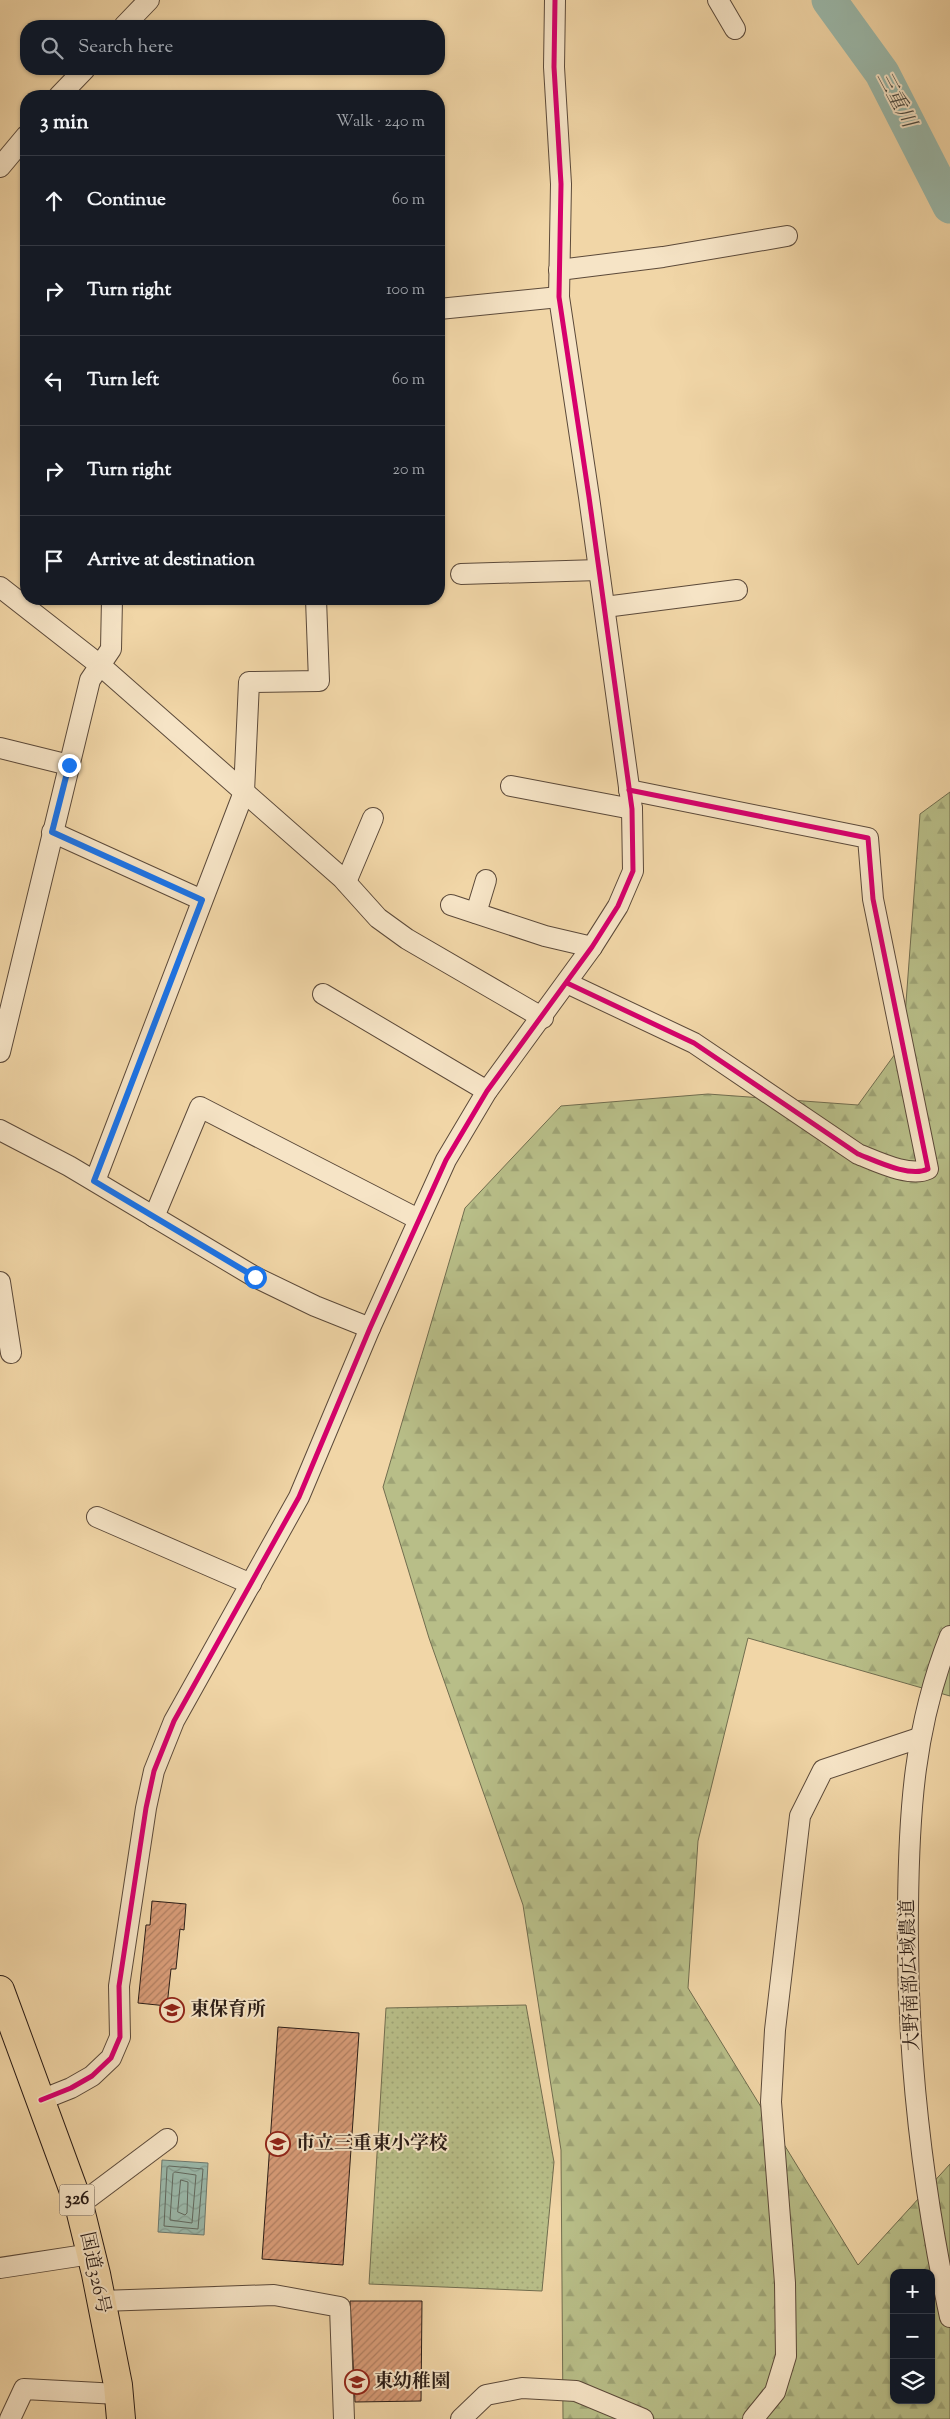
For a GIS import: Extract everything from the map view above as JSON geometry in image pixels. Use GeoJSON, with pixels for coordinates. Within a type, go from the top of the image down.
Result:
{"type":"FeatureCollection","features":[{"type":"Feature","properties":{"kind":"highway","name":"国道326号"},"geometry":{"type":"LineString","coordinates":[[0,1990],[79,2205],[101,2301],[120,2407]]}},
{"type":"Feature","properties":{"kind":"street"},"geometry":{"type":"LineString","coordinates":[[130,20],[149,0]]}},
{"type":"Feature","properties":{"kind":"street"},"geometry":{"type":"LineString","coordinates":[[40,2100],[71,2088],[92,2076],[111,2058],[120,2037],[119,1986],[146,1808],[154,1771],[174,1721],[299,1497],[370,1328],[446,1160],[487,1091],[516,1050],[543,1018],[592,947],[618,906],[633,871],[631,800],[605,607],[559,298],[561,184],[554,67],[555,0]]}},
{"type":"Feature","properties":{"kind":"street"},"geometry":{"type":"LineString","coordinates":[[718,0],[735,28]]}},
{"type":"Feature","properties":{"kind":"street"},"geometry":{"type":"LineString","coordinates":[[65,90],[79,75]]}},
{"type":"Feature","properties":{"kind":"street"},"geometry":{"type":"LineString","coordinates":[[0,168],[20,143]]}},
{"type":"Feature","properties":{"kind":"street"},"geometry":{"type":"LineString","coordinates":[[559,270],[663,258],[786,236]]}},
{"type":"Feature","properties":{"kind":"street"},"geometry":{"type":"LineString","coordinates":[[445,308],[559,298]]}},
{"type":"Feature","properties":{"kind":"street"},"geometry":{"type":"LineString","coordinates":[[461,574],[599,570]]}},
{"type":"Feature","properties":{"kind":"street"},"geometry":{"type":"LineString","coordinates":[[0,587],[20,603]]}},
{"type":"Feature","properties":{"kind":"street"},"geometry":{"type":"LineString","coordinates":[[605,607],[737,590]]}},
{"type":"Feature","properties":{"kind":"street"},"geometry":{"type":"LineString","coordinates":[[23,605],[101,666],[244,792],[346,882],[378,918],[407,939],[543,1018]]}},
{"type":"Feature","properties":{"kind":"street"},"geometry":{"type":"LineString","coordinates":[[0,1052],[90,680],[111,649],[112,605]]}},
{"type":"Feature","properties":{"kind":"street"},"geometry":{"type":"LineString","coordinates":[[94,1181],[244,792],[249,682],[319,681],[316,605]]}},
{"type":"Feature","properties":{"kind":"street"},"geometry":{"type":"LineString","coordinates":[[0,748],[69,765]]}},
{"type":"Feature","properties":{"kind":"street"},"geometry":{"type":"LineString","coordinates":[[511,786],[631,800],[868,838],[873,899],[928,1169],[920,1173],[886,1166],[858,1154],[694,1043],[567,983]]}},
{"type":"Feature","properties":{"kind":"street"},"geometry":{"type":"LineString","coordinates":[[346,882],[373,818]]}},
{"type":"Feature","properties":{"kind":"street"},"geometry":{"type":"LineString","coordinates":[[52,832],[202,900]]}},
{"type":"Feature","properties":{"kind":"street"},"geometry":{"type":"LineString","coordinates":[[476,913],[486,880]]}},
{"type":"Feature","properties":{"kind":"street"},"geometry":{"type":"LineString","coordinates":[[451,905],[545,936],[592,947]]}},
{"type":"Feature","properties":{"kind":"street"},"geometry":{"type":"LineString","coordinates":[[323,994],[487,1091]]}},
{"type":"Feature","properties":{"kind":"street"},"geometry":{"type":"LineString","coordinates":[[154,1217],[200,1107],[418,1219]]}},
{"type":"Feature","properties":{"kind":"street"},"geometry":{"type":"LineString","coordinates":[[0,1130],[94,1181],[255,1277],[315,1306],[370,1328]]}},
{"type":"Feature","properties":{"kind":"street"},"geometry":{"type":"LineString","coordinates":[[0,1282],[11,1354]]}},
{"type":"Feature","properties":{"kind":"street"},"geometry":{"type":"LineString","coordinates":[[97,1517],[251,1584]]}},
{"type":"Feature","properties":{"kind":"street","name":"大野南部広域農道"},"geometry":{"type":"LineString","coordinates":[[950,1636],[935,1675],[919,1738],[910,1830],[907,1971],[916,2100],[934,2245],[950,2317]]}},
{"type":"Feature","properties":{"kind":"street"},"geometry":{"type":"LineString","coordinates":[[753,2419],[775,2392],[786,2356],[785,2283],[772,2102],[775,2030],[800,1816],[823,1770],[919,1738]]}},
{"type":"Feature","properties":{"kind":"street"},"geometry":{"type":"LineString","coordinates":[[79,2205],[167,2140]]}},
{"type":"Feature","properties":{"kind":"street"},"geometry":{"type":"LineString","coordinates":[[0,2268],[91,2254]]}},
{"type":"Feature","properties":{"kind":"street"},"geometry":{"type":"LineString","coordinates":[[101,2301],[274,2295],[340,2307],[344,2419]]}},
{"type":"Feature","properties":{"kind":"street"},"geometry":{"type":"LineString","coordinates":[[461,2419],[486,2396],[522,2388],[576,2391],[643,2419]]}},
{"type":"Feature","properties":{"kind":"street"},"geometry":{"type":"LineString","coordinates":[[10,2419],[24,2389],[120,2407]]}},
{"type":"Feature","properties":{"kind":"green space"},"geometry":{"type":"Polygon","coordinates":[[[950,792],[950,1696],[748,1638],[698,1841],[688,1988],[858,2265],[950,2164],[950,2419],[563,2419],[561,2150],[523,1905],[429,1638],[383,1487],[465,1208],[561,1106],[708,1094],[858,1105],[903,1043],[920,814],[950,792]]]}},
{"type":"Feature","properties":{"kind":"green space"},"geometry":{"type":"Polygon","coordinates":[[[526,2005],[554,2162],[542,2291],[369,2284],[386,2008],[526,2005]]]}},
{"type":"Feature","properties":{"kind":"water"},"geometry":{"type":"Polygon","coordinates":[[[162,2160],[208,2163],[204,2235],[158,2232],[162,2160]]]}},
{"type":"Feature","properties":{"kind":"building"},"geometry":{"type":"Polygon","coordinates":[[[152,1901],[186,1904],[184,1930],[180,1929],[176,1969],[171,1969],[167,2006],[138,2003],[146,1925],[150,1925],[152,1901]]]}},
{"type":"Feature","properties":{"kind":"building"},"geometry":{"type":"Polygon","coordinates":[[[278,2027],[359,2033],[343,2265],[262,2259],[278,2027]]]}},
{"type":"Feature","properties":{"kind":"building"},"geometry":{"type":"Polygon","coordinates":[[[350,2301],[422,2301],[421,2401],[355,2402],[350,2301]]]}},
{"type":"Feature","properties":{"kind":"waterway","name":"三重川"},"geometry":{"type":"LineString","coordinates":[[829,0],[882,73],[950,206]]}},
{"type":"Feature","properties":{"kind":"cycle path"},"geometry":{"type":"LineString","coordinates":[[41,2100],[71,2088],[92,2076],[111,2058],[120,2037],[119,1986],[146,1808],[154,1771],[174,1721],[299,1497],[370,1328],[446,1160],[487,1091],[592,947],[618,906],[633,871],[632,809],[559,297],[561,184],[554,67],[555,0]]}},
{"type":"Feature","properties":{"kind":"cycle path"},"geometry":{"type":"LineString","coordinates":[[567,983],[694,1043],[858,1154],[903,1170],[921,1171],[928,1169],[873,899],[868,838],[629,790]]}},
{"type":"Feature","properties":{"kind":"place","name":"東保育所"},"geometry":{"type":"Point","coordinates":[172,2010]}},
{"type":"Feature","properties":{"kind":"place","name":"市立三重東小学校"},"geometry":{"type":"Point","coordinates":[278,2144]}},
{"type":"Feature","properties":{"kind":"place","name":"東幼稚園"},"geometry":{"type":"Point","coordinates":[357,2382]}},
{"type":"Feature","properties":{"kind":"route"},"geometry":{"type":"LineString","coordinates":[[69,765],[52,832],[202,900],[94,1181],[255,1277]]}}]}
